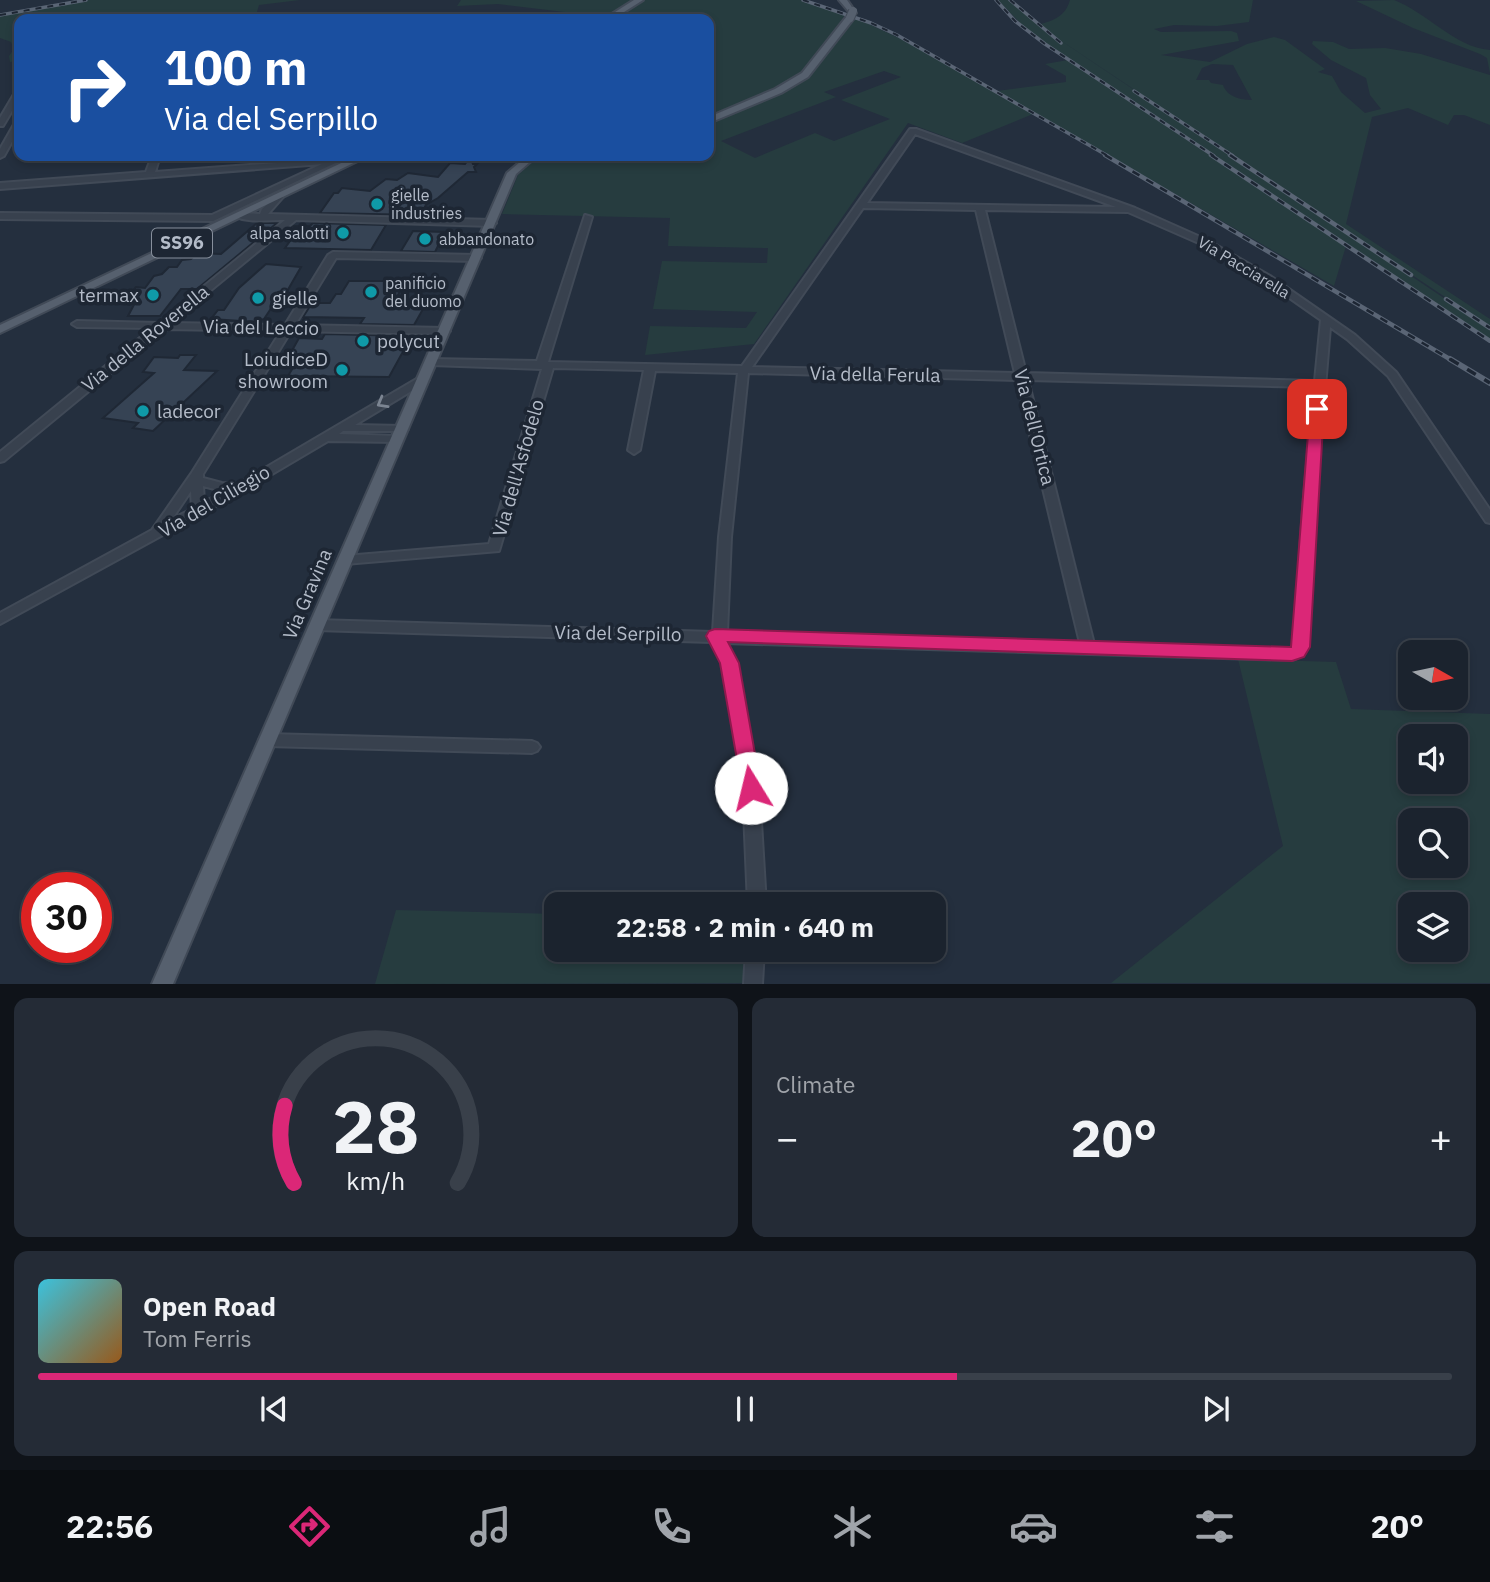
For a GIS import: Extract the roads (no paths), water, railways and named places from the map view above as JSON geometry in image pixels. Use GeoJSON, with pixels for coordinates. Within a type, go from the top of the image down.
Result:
{"type":"FeatureCollection","features":[{"type":"Feature","properties":{"kind":"main road"},"geometry":{"type":"LineString","coordinates":[[616,14],[639,0]]}},
{"type":"Feature","properties":{"kind":"main road"},"geometry":{"type":"LineString","coordinates":[[714,118],[778,91],[805,75],[852,15],[843,0]]}},
{"type":"Feature","properties":{"kind":"main road","name":"SS96"},"geometry":{"type":"LineString","coordinates":[[0,329],[244,213],[261,209],[279,197],[353,161]]}},
{"type":"Feature","properties":{"kind":"main road","name":"Via Gravina"},"geometry":{"type":"LineString","coordinates":[[162,984],[512,173],[526,161]]}},
{"type":"Feature","properties":{"kind":"street"},"geometry":{"type":"LineString","coordinates":[[0,124],[14,101]]}},
{"type":"Feature","properties":{"kind":"street","name":"Via Pacciarella"},"geometry":{"type":"LineString","coordinates":[[859,205],[913,131],[1132,210],[1204,242],[1267,278],[1374,356],[1392,374],[1490,519]]}},
{"type":"Feature","properties":{"kind":"street"},"geometry":{"type":"LineString","coordinates":[[0,156],[14,132]]}},
{"type":"Feature","properties":{"kind":"street"},"geometry":{"type":"LineString","coordinates":[[150,174],[154,161]]}},
{"type":"Feature","properties":{"kind":"street"},"geometry":{"type":"LineString","coordinates":[[0,186],[283,161]]}},
{"type":"Feature","properties":{"kind":"street"},"geometry":{"type":"LineString","coordinates":[[0,216],[209,218],[261,209],[336,161]]}},
{"type":"Feature","properties":{"kind":"street"},"geometry":{"type":"LineString","coordinates":[[756,892],[751,788],[729,663],[718,636],[724,537],[743,372],[859,205],[1132,210]]}},
{"type":"Feature","properties":{"kind":"street","name":"Via dell'Ortica"},"geometry":{"type":"LineString","coordinates":[[980,208],[1088,648]]}},
{"type":"Feature","properties":{"kind":"street"},"geometry":{"type":"LineString","coordinates":[[261,209],[292,219],[492,223]]}},
{"type":"Feature","properties":{"kind":"street","name":"Via dell'Asfodelo"},"geometry":{"type":"LineString","coordinates":[[345,560],[494,548],[588,218]]}},
{"type":"Feature","properties":{"kind":"street","name":"Via della Roverella"},"geometry":{"type":"LineString","coordinates":[[0,458],[292,219]]}},
{"type":"Feature","properties":{"kind":"street"},"geometry":{"type":"LineString","coordinates":[[155,534],[197,477],[333,255],[476,258]]}},
{"type":"Feature","properties":{"kind":"street","name":"Via del Serpillo"},"geometry":{"type":"LineString","coordinates":[[316,625],[1292,655],[1301,647],[1326,319]]}},
{"type":"Feature","properties":{"kind":"street","name":"Via del Leccio"},"geometry":{"type":"LineString","coordinates":[[77,324],[445,331]]}},
{"type":"Feature","properties":{"kind":"street","name":"Via della Ferula"},"geometry":{"type":"LineString","coordinates":[[431,362],[743,372],[1319,384]]}},
{"type":"Feature","properties":{"kind":"street"},"geometry":{"type":"LineString","coordinates":[[634,450],[650,369]]}},
{"type":"Feature","properties":{"kind":"street","name":"Via del Ciliegio"},"geometry":{"type":"LineString","coordinates":[[0,619],[241,487],[424,379]]}},
{"type":"Feature","properties":{"kind":"street"},"geometry":{"type":"LineString","coordinates":[[340,428],[400,434]]}},
{"type":"Feature","properties":{"kind":"street"},"geometry":{"type":"LineString","coordinates":[[325,437],[400,434]]}},
{"type":"Feature","properties":{"kind":"street"},"geometry":{"type":"LineString","coordinates":[[197,477],[222,487],[241,487]]}},
{"type":"Feature","properties":{"kind":"street"},"geometry":{"type":"LineString","coordinates":[[197,477],[198,510]]}},
{"type":"Feature","properties":{"kind":"street"},"geometry":{"type":"LineString","coordinates":[[267,740],[532,747]]}},
{"type":"Feature","properties":{"kind":"street"},"geometry":{"type":"LineString","coordinates":[[753,984],[754,962]]}},
{"type":"Feature","properties":{"kind":"railway"},"geometry":{"type":"LineString","coordinates":[[0,15],[86,0]]}},
{"type":"Feature","properties":{"kind":"railway"},"geometry":{"type":"LineString","coordinates":[[803,0],[871,23],[897,35],[1108,156]]}},
{"type":"Feature","properties":{"kind":"railway"},"geometry":{"type":"LineString","coordinates":[[996,0],[1015,21],[1045,44],[1214,156]]}},
{"type":"Feature","properties":{"kind":"railway"},"geometry":{"type":"LineString","coordinates":[[1010,0],[1061,43]]}},
{"type":"Feature","properties":{"kind":"railway"},"geometry":{"type":"LineString","coordinates":[[1134,91],[1233,156]]}},
{"type":"Feature","properties":{"kind":"railway"},"geometry":{"type":"LineString","coordinates":[[1105,155],[1453,361]]}},
{"type":"Feature","properties":{"kind":"railway"},"geometry":{"type":"LineString","coordinates":[[1211,155],[1490,341]]}},
{"type":"Feature","properties":{"kind":"railway"},"geometry":{"type":"LineString","coordinates":[[1230,155],[1411,275]]}},
{"type":"Feature","properties":{"kind":"railway"},"geometry":{"type":"LineString","coordinates":[[1446,299],[1490,328]]}},
{"type":"Feature","properties":{"kind":"railway"},"geometry":{"type":"LineString","coordinates":[[1450,359],[1490,383]]}},
{"type":"Feature","properties":{"kind":"place","name":"gielle industries"},"geometry":{"type":"Point","coordinates":[377,204]}},
{"type":"Feature","properties":{"kind":"place","name":"alpa salotti"},"geometry":{"type":"Point","coordinates":[343,233]}},
{"type":"Feature","properties":{"kind":"place","name":"abbandonato"},"geometry":{"type":"Point","coordinates":[425,239]}},
{"type":"Feature","properties":{"kind":"place","name":"panificio del duomo"},"geometry":{"type":"Point","coordinates":[371,292]}},
{"type":"Feature","properties":{"kind":"place","name":"termax"},"geometry":{"type":"Point","coordinates":[153,295]}},
{"type":"Feature","properties":{"kind":"place","name":"gielle"},"geometry":{"type":"Point","coordinates":[258,298]}},
{"type":"Feature","properties":{"kind":"place","name":"polycut"},"geometry":{"type":"Point","coordinates":[363,341]}},
{"type":"Feature","properties":{"kind":"place","name":"LoiudiceD showroom"},"geometry":{"type":"Point","coordinates":[342,370]}},
{"type":"Feature","properties":{"kind":"place","name":"ladecor"},"geometry":{"type":"Point","coordinates":[143,411]}}]}
